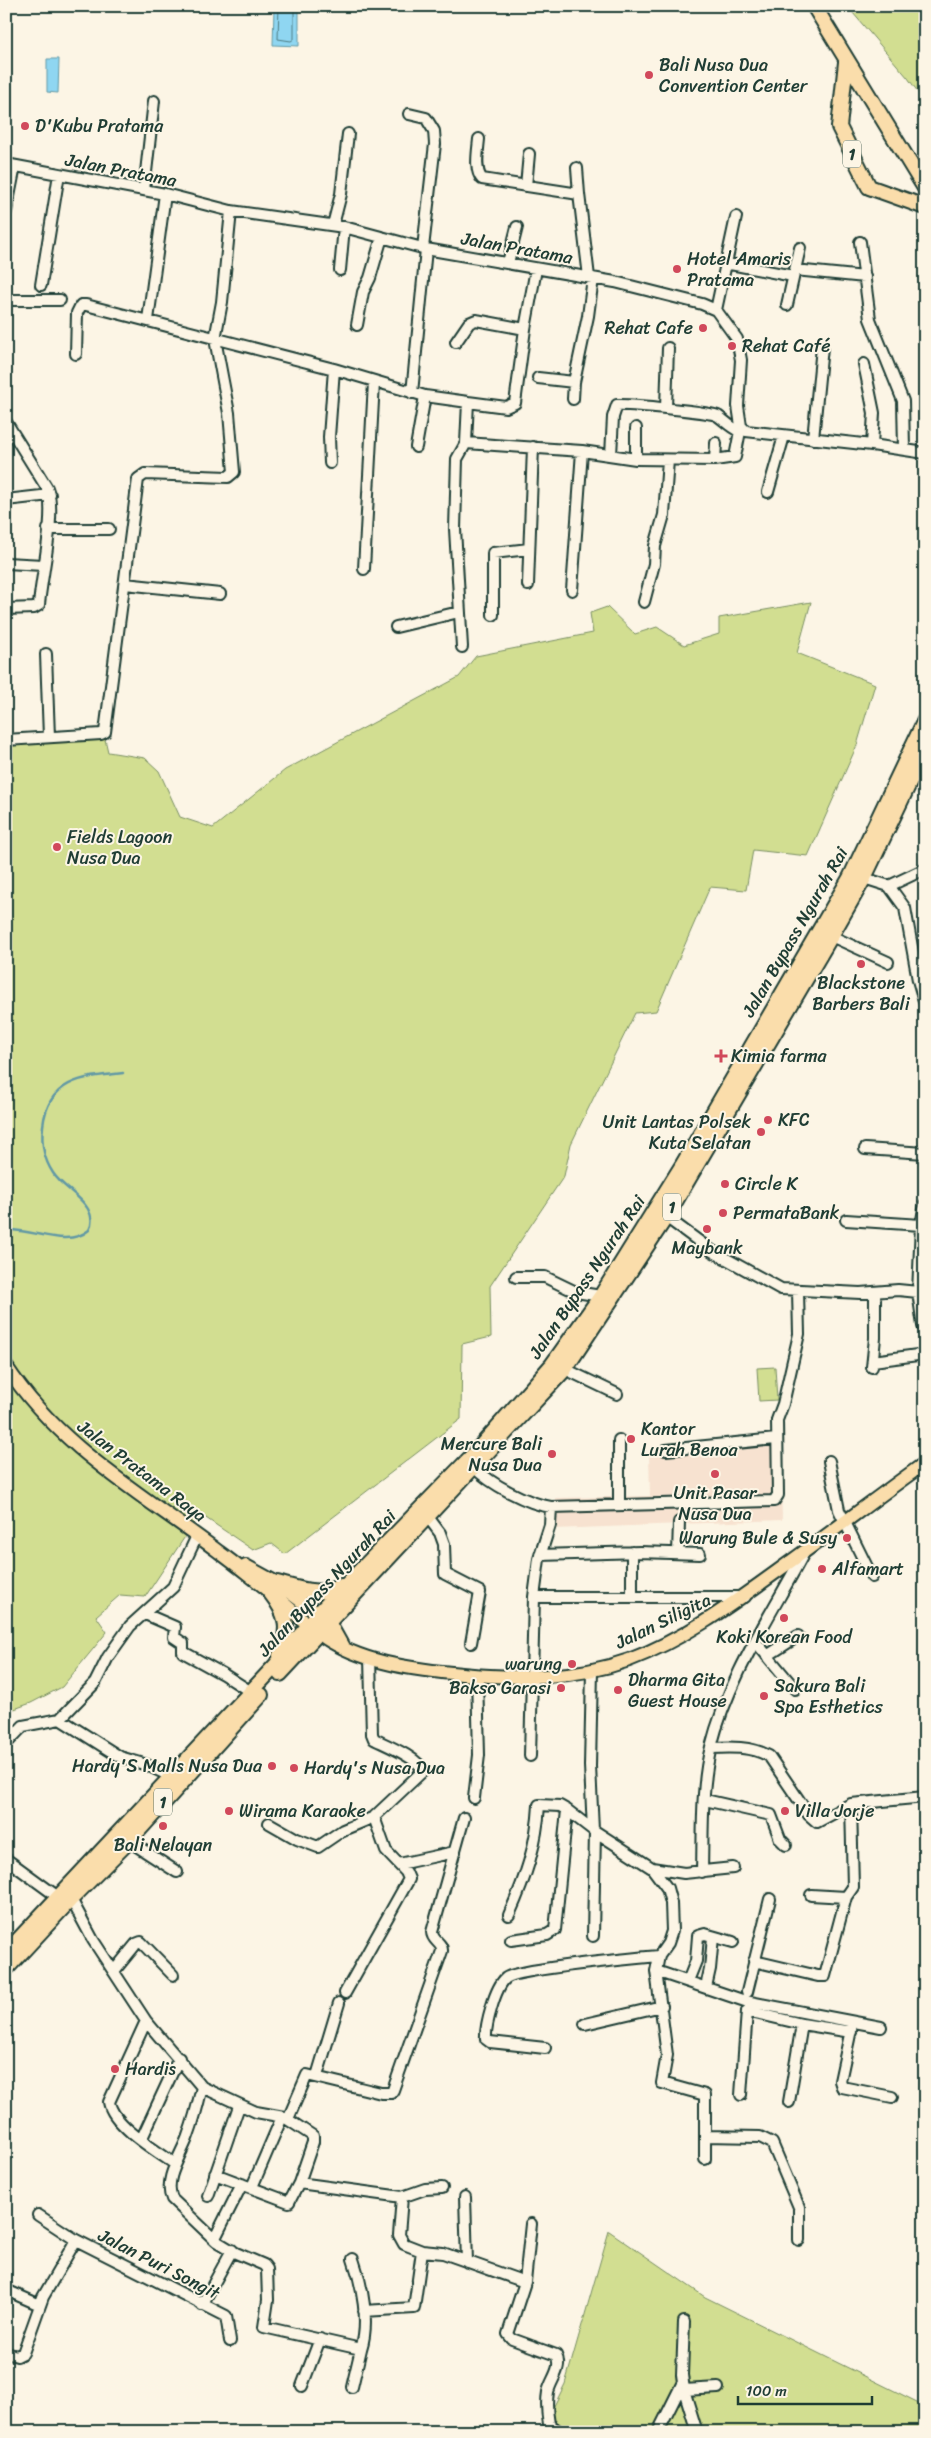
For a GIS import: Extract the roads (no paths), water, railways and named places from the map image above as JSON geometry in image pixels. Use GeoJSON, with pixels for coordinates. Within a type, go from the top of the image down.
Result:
{"type":"FeatureCollection","features":[{"type":"Feature","properties":{"kind":"highway"},"geometry":{"type":"LineString","coordinates":[[814,6],[846,62],[925,188]]}},
{"type":"Feature","properties":{"kind":"highway","name":"1"},"geometry":{"type":"LineString","coordinates":[[846,62],[839,126],[869,187],[925,207]]}},
{"type":"Feature","properties":{"kind":"highway","name":"Jalan Bypass Ngurah Rai"},"geometry":{"type":"LineString","coordinates":[[6,1969],[129,1841],[324,1618],[428,1516],[565,1368],[666,1217],[864,878],[911,764],[925,720]]}},
{"type":"Feature","properties":{"kind":"highway","name":"Jalan Bypass Ngurah Rai"},"geometry":{"type":"LineString","coordinates":[[324,1618],[348,1582],[474,1454],[552,1365],[601,1296],[682,1166],[850,878],[911,764],[925,750]]}},
{"type":"Feature","properties":{"kind":"highway"},"geometry":{"type":"LineString","coordinates":[[276,1666],[287,1638],[286,1621],[274,1587],[325,1592],[348,1582]]}},
{"type":"Feature","properties":{"kind":"highway","name":"Jalan Bypass Ngurah Rai"},"geometry":{"type":"LineString","coordinates":[[6,1953],[68,1903],[170,1776],[250,1692],[314,1629]]}},
{"type":"Feature","properties":{"kind":"main road","name":"Jalan Pratama Raya"},"geometry":{"type":"LineString","coordinates":[[6,1366],[41,1411],[76,1447],[197,1536],[324,1618]]}},
{"type":"Feature","properties":{"kind":"main road","name":"Jalan Siligita"},"geometry":{"type":"LineString","coordinates":[[314,1629],[331,1642],[370,1658],[416,1669],[477,1675],[552,1676],[592,1670],[629,1660],[684,1634],[745,1597],[925,1463]]}},
{"type":"Feature","properties":{"kind":"main road","name":"Jalan Pratama Raya"},"geometry":{"type":"LineString","coordinates":[[274,1587],[314,1629]]}},
{"type":"Feature","properties":{"kind":"main road"},"geometry":{"type":"LineString","coordinates":[[324,1618],[343,1647]]}},
{"type":"Feature","properties":{"kind":"street"},"geometry":{"type":"LineString","coordinates":[[144,190],[154,101]]}},
{"type":"Feature","properties":{"kind":"street"},"geometry":{"type":"LineString","coordinates":[[409,114],[426,118],[434,131],[435,144],[412,393]]}},
{"type":"Feature","properties":{"kind":"street"},"geometry":{"type":"LineString","coordinates":[[333,225],[341,194],[348,134]]}},
{"type":"Feature","properties":{"kind":"street"},"geometry":{"type":"LineString","coordinates":[[479,139],[477,161],[481,177],[579,194]]}},
{"type":"Feature","properties":{"kind":"street"},"geometry":{"type":"LineString","coordinates":[[526,186],[529,154]]}},
{"type":"Feature","properties":{"kind":"street"},"geometry":{"type":"LineString","coordinates":[[6,212],[11,165]]}},
{"type":"Feature","properties":{"kind":"street","name":"Jalan Pratama"},"geometry":{"type":"LineString","coordinates":[[11,165],[165,194],[231,211],[344,227],[424,248],[654,290],[716,310]]}},
{"type":"Feature","properties":{"kind":"street"},"geometry":{"type":"LineString","coordinates":[[573,400],[574,382],[588,316],[591,278],[577,168]]}},
{"type":"Feature","properties":{"kind":"street"},"geometry":{"type":"LineString","coordinates":[[41,285],[59,174]]}},
{"type":"Feature","properties":{"kind":"street"},"geometry":{"type":"LineString","coordinates":[[148,320],[165,194]]}},
{"type":"Feature","properties":{"kind":"street"},"geometry":{"type":"LineString","coordinates":[[6,740],[101,734],[105,732],[136,490],[140,476],[145,474],[228,477],[234,472],[229,413],[215,339],[222,302],[231,211]]}},
{"type":"Feature","properties":{"kind":"street"},"geometry":{"type":"LineString","coordinates":[[466,443],[582,450],[636,459],[715,460],[736,457],[740,429],[738,406],[741,360],[737,339],[716,310],[736,217]]}},
{"type":"Feature","properties":{"kind":"street"},"geometry":{"type":"LineString","coordinates":[[340,270],[344,227]]}},
{"type":"Feature","properties":{"kind":"street"},"geometry":{"type":"LineString","coordinates":[[508,263],[517,227]]}},
{"type":"Feature","properties":{"kind":"street"},"geometry":{"type":"LineString","coordinates":[[358,325],[363,292],[370,278],[382,237]]}},
{"type":"Feature","properties":{"kind":"street"},"geometry":{"type":"LineString","coordinates":[[860,242],[870,319],[903,401],[904,449]]}},
{"type":"Feature","properties":{"kind":"street"},"geometry":{"type":"LineString","coordinates":[[787,305],[800,248]]}},
{"type":"Feature","properties":{"kind":"street"},"geometry":{"type":"LineString","coordinates":[[725,263],[794,273],[865,277]]}},
{"type":"Feature","properties":{"kind":"street"},"geometry":{"type":"LineString","coordinates":[[76,354],[77,313],[81,305],[148,320],[334,369],[412,393],[509,407],[515,403],[524,329],[536,269]]}},
{"type":"Feature","properties":{"kind":"street"},"geometry":{"type":"LineString","coordinates":[[6,300],[60,300]]}},
{"type":"Feature","properties":{"kind":"street"},"geometry":{"type":"LineString","coordinates":[[456,342],[469,323],[476,320],[524,329]]}},
{"type":"Feature","properties":{"kind":"street"},"geometry":{"type":"LineString","coordinates":[[814,439],[822,347]]}},
{"type":"Feature","properties":{"kind":"street"},"geometry":{"type":"LineString","coordinates":[[666,408],[668,348]]}},
{"type":"Feature","properties":{"kind":"street"},"geometry":{"type":"LineString","coordinates":[[864,364],[874,413],[872,444]]}},
{"type":"Feature","properties":{"kind":"street"},"geometry":{"type":"LineString","coordinates":[[330,463],[329,437],[334,369]]}},
{"type":"Feature","properties":{"kind":"street"},"geometry":{"type":"LineString","coordinates":[[538,378],[574,382]]}},
{"type":"Feature","properties":{"kind":"street"},"geometry":{"type":"LineString","coordinates":[[364,569],[374,382]]}},
{"type":"Feature","properties":{"kind":"street"},"geometry":{"type":"LineString","coordinates":[[416,447],[425,396]]}},
{"type":"Feature","properties":{"kind":"street"},"geometry":{"type":"LineString","coordinates":[[462,647],[455,529],[456,460],[466,443],[468,402]]}},
{"type":"Feature","properties":{"kind":"street"},"geometry":{"type":"LineString","coordinates":[[611,455],[613,416],[617,405],[666,408],[716,415],[724,423],[754,433],[872,444],[925,453]]}},
{"type":"Feature","properties":{"kind":"street"},"geometry":{"type":"LineString","coordinates":[[6,422],[50,495],[48,528],[38,606],[6,609]]}},
{"type":"Feature","properties":{"kind":"street"},"geometry":{"type":"LineString","coordinates":[[636,428],[636,459]]}},
{"type":"Feature","properties":{"kind":"street"},"geometry":{"type":"LineString","coordinates":[[768,492],[784,436]]}},
{"type":"Feature","properties":{"kind":"street"},"geometry":{"type":"LineString","coordinates":[[715,460],[716,443]]}},
{"type":"Feature","properties":{"kind":"street"},"geometry":{"type":"LineString","coordinates":[[528,585],[533,447]]}},
{"type":"Feature","properties":{"kind":"street"},"geometry":{"type":"LineString","coordinates":[[572,590],[582,450]]}},
{"type":"Feature","properties":{"kind":"street"},"geometry":{"type":"LineString","coordinates":[[644,602],[654,564],[655,546],[664,514],[668,460]]}},
{"type":"Feature","properties":{"kind":"street"},"geometry":{"type":"LineString","coordinates":[[6,500],[50,495]]}},
{"type":"Feature","properties":{"kind":"street"},"geometry":{"type":"LineString","coordinates":[[48,528],[110,529]]}},
{"type":"Feature","properties":{"kind":"street"},"geometry":{"type":"LineString","coordinates":[[492,616],[493,554],[529,549]]}},
{"type":"Feature","properties":{"kind":"street"},"geometry":{"type":"LineString","coordinates":[[6,563],[43,565]]}},
{"type":"Feature","properties":{"kind":"street"},"geometry":{"type":"LineString","coordinates":[[125,584],[220,594]]}},
{"type":"Feature","properties":{"kind":"street"},"geometry":{"type":"LineString","coordinates":[[396,627],[459,612]]}},
{"type":"Feature","properties":{"kind":"street"},"geometry":{"type":"LineString","coordinates":[[46,654],[49,737]]}},
{"type":"Feature","properties":{"kind":"street"},"geometry":{"type":"LineString","coordinates":[[889,886],[925,869]]}},
{"type":"Feature","properties":{"kind":"street"},"geometry":{"type":"LineString","coordinates":[[864,878],[889,886],[905,908],[918,980],[925,1004]]}},
{"type":"Feature","properties":{"kind":"street"},"geometry":{"type":"LineString","coordinates":[[831,936],[888,962]]}},
{"type":"Feature","properties":{"kind":"street"},"geometry":{"type":"LineString","coordinates":[[865,1148],[925,1153]]}},
{"type":"Feature","properties":{"kind":"street"},"geometry":{"type":"LineString","coordinates":[[923,1326],[918,1292],[921,1225],[925,1204]]}},
{"type":"Feature","properties":{"kind":"street"},"geometry":{"type":"LineString","coordinates":[[666,1217],[734,1264],[780,1289],[798,1291],[918,1292]]}},
{"type":"Feature","properties":{"kind":"street"},"geometry":{"type":"LineString","coordinates":[[846,1220],[921,1225]]}},
{"type":"Feature","properties":{"kind":"street"},"geometry":{"type":"LineString","coordinates":[[516,1277],[545,1277],[576,1292],[601,1296]]}},
{"type":"Feature","properties":{"kind":"street"},"geometry":{"type":"LineString","coordinates":[[474,1467],[483,1476],[531,1502],[551,1507],[774,1501],[778,1495],[777,1420],[783,1404],[799,1334],[798,1291]]}},
{"type":"Feature","properties":{"kind":"street"},"geometry":{"type":"LineString","coordinates":[[875,1292],[876,1338],[872,1364],[925,1354]]}},
{"type":"Feature","properties":{"kind":"street"},"geometry":{"type":"LineString","coordinates":[[565,1368],[617,1394]]}},
{"type":"Feature","properties":{"kind":"street"},"geometry":{"type":"LineString","coordinates":[[666,1450],[776,1439]]}},
{"type":"Feature","properties":{"kind":"street"},"geometry":{"type":"LineString","coordinates":[[619,1440],[619,1504]]}},
{"type":"Feature","properties":{"kind":"street"},"geometry":{"type":"LineString","coordinates":[[829,1461],[839,1510],[872,1577]]}},
{"type":"Feature","properties":{"kind":"street"},"geometry":{"type":"LineString","coordinates":[[530,1756],[530,1676],[534,1596],[540,1555],[550,1525],[551,1507]]}},
{"type":"Feature","properties":{"kind":"street"},"geometry":{"type":"LineString","coordinates":[[428,1516],[440,1533],[444,1544],[445,1574],[480,1592],[472,1643]]}},
{"type":"Feature","properties":{"kind":"street"},"geometry":{"type":"LineString","coordinates":[[678,1553],[679,1522]]}},
{"type":"Feature","properties":{"kind":"street"},"geometry":{"type":"LineString","coordinates":[[6,1744],[23,1726],[60,1719],[95,1683],[108,1657],[130,1626],[173,1587],[197,1536]]}},
{"type":"Feature","properties":{"kind":"street"},"geometry":{"type":"LineString","coordinates":[[540,1555],[632,1552],[700,1554]]}},
{"type":"Feature","properties":{"kind":"street"},"geometry":{"type":"LineString","coordinates":[[632,1552],[632,1597]]}},
{"type":"Feature","properties":{"kind":"street"},"geometry":{"type":"LineString","coordinates":[[702,1872],[705,1800],[710,1748],[718,1722],[755,1641],[804,1552]]}},
{"type":"Feature","properties":{"kind":"street"},"geometry":{"type":"LineString","coordinates":[[534,1596],[745,1597]]}},
{"type":"Feature","properties":{"kind":"street"},"geometry":{"type":"LineString","coordinates":[[145,1614],[175,1627],[174,1637],[183,1643],[183,1652],[223,1674],[250,1692]]}},
{"type":"Feature","properties":{"kind":"street"},"geometry":{"type":"LineString","coordinates":[[767,1656],[798,1636]]}},
{"type":"Feature","properties":{"kind":"street"},"geometry":{"type":"LineString","coordinates":[[755,1641],[795,1689]]}},
{"type":"Feature","properties":{"kind":"street"},"geometry":{"type":"LineString","coordinates":[[269,1823],[316,1847],[343,1830],[374,1817],[423,1771],[421,1766],[374,1738],[372,1734],[370,1658]]}},
{"type":"Feature","properties":{"kind":"street"},"geometry":{"type":"LineString","coordinates":[[592,1670],[590,1766],[594,1831],[593,1936]]}},
{"type":"Feature","properties":{"kind":"street"},"geometry":{"type":"LineString","coordinates":[[474,1798],[479,1755],[477,1675]]}},
{"type":"Feature","properties":{"kind":"street"},"geometry":{"type":"LineString","coordinates":[[60,1719],[120,1757],[170,1776]]}},
{"type":"Feature","properties":{"kind":"street"},"geometry":{"type":"LineString","coordinates":[[710,1748],[732,1747],[759,1751],[768,1756],[809,1816],[817,1822],[851,1804],[925,1797]]}},
{"type":"Feature","properties":{"kind":"street"},"geometry":{"type":"LineString","coordinates":[[705,1800],[771,1815],[780,1839],[786,1845]]}},
{"type":"Feature","properties":{"kind":"street"},"geometry":{"type":"LineString","coordinates":[[754,1961],[825,1976],[846,1898],[852,1890],[851,1804]]}},
{"type":"Feature","properties":{"kind":"street"},"geometry":{"type":"LineString","coordinates":[[510,1915],[531,1859],[538,1831],[539,1805],[560,1806],[594,1831],[652,1868],[666,1888],[673,1918],[672,1931],[668,1943],[659,1956],[656,1971],[667,2055],[661,2078],[662,2083],[705,2095],[705,2159]]}},
{"type":"Feature","properties":{"kind":"street"},"geometry":{"type":"LineString","coordinates":[[511,1940],[547,1935],[555,1930],[567,1810]]}},
{"type":"Feature","properties":{"kind":"street"},"geometry":{"type":"LineString","coordinates":[[345,1993],[407,1883],[408,1875],[386,1852],[374,1817]]}},
{"type":"Feature","properties":{"kind":"street"},"geometry":{"type":"LineString","coordinates":[[215,2238],[285,2118],[306,2075],[317,2076],[381,2093],[391,2093],[442,1951],[441,1946],[433,1939],[432,1932],[464,1818]]}},
{"type":"Feature","properties":{"kind":"street"},"geometry":{"type":"LineString","coordinates":[[129,1841],[177,1872]]}},
{"type":"Feature","properties":{"kind":"street"},"geometry":{"type":"LineString","coordinates":[[399,1864],[454,1852]]}},
{"type":"Feature","properties":{"kind":"street"},"geometry":{"type":"LineString","coordinates":[[6,1859],[68,1903],[146,2021],[202,2087],[239,2106],[256,2112],[285,2118],[311,2133],[313,2139],[298,2183],[288,2202],[215,2174]]}},
{"type":"Feature","properties":{"kind":"street"},"geometry":{"type":"LineString","coordinates":[[652,1868],[684,1873],[733,1868]]}},
{"type":"Feature","properties":{"kind":"street"},"geometry":{"type":"LineString","coordinates":[[811,1894],[846,1898]]}},
{"type":"Feature","properties":{"kind":"street"},"geometry":{"type":"LineString","coordinates":[[747,1992],[770,1900]]}},
{"type":"Feature","properties":{"kind":"street"},"geometry":{"type":"LineString","coordinates":[[688,1981],[696,1961],[698,1936],[702,1934],[733,1942]]}},
{"type":"Feature","properties":{"kind":"street"},"geometry":{"type":"LineString","coordinates":[[706,1987],[713,1937]]}},
{"type":"Feature","properties":{"kind":"street"},"geometry":{"type":"LineString","coordinates":[[114,1971],[136,1944],[141,1942],[172,1975]]}},
{"type":"Feature","properties":{"kind":"street"},"geometry":{"type":"LineString","coordinates":[[545,2048],[486,2040],[492,2006],[502,1982],[511,1975],[627,1958],[659,1956]]}},
{"type":"Feature","properties":{"kind":"street"},"geometry":{"type":"LineString","coordinates":[[656,1971],[769,2007],[852,2027]]}},
{"type":"Feature","properties":{"kind":"street"},"geometry":{"type":"LineString","coordinates":[[317,2076],[339,2003]]}},
{"type":"Feature","properties":{"kind":"street"},"geometry":{"type":"LineString","coordinates":[[585,2024],[662,2006]]}},
{"type":"Feature","properties":{"kind":"street"},"geometry":{"type":"LineString","coordinates":[[741,2095],[747,2011],[802,2024],[881,2027]]}},
{"type":"Feature","properties":{"kind":"street"},"geometry":{"type":"LineString","coordinates":[[146,2021],[109,2102],[110,2110],[114,2116],[141,2140],[175,2164]]}},
{"type":"Feature","properties":{"kind":"street"},"geometry":{"type":"LineString","coordinates":[[789,2102],[802,2024]]}},
{"type":"Feature","properties":{"kind":"street"},"geometry":{"type":"LineString","coordinates":[[852,2027],[840,2082],[842,2086],[892,2097]]}},
{"type":"Feature","properties":{"kind":"street"},"geometry":{"type":"LineString","coordinates":[[141,2140],[179,2058]]}},
{"type":"Feature","properties":{"kind":"street"},"geometry":{"type":"LineString","coordinates":[[202,2087],[185,2147],[175,2164],[169,2189],[172,2198],[215,2238],[232,2250],[264,2265],[267,2269],[268,2300],[264,2328],[362,2349]]}},
{"type":"Feature","properties":{"kind":"street"},"geometry":{"type":"LineString","coordinates":[[208,2196],[239,2106]]}},
{"type":"Feature","properties":{"kind":"street"},"geometry":{"type":"LineString","coordinates":[[706,2136],[760,2137],[772,2143],[799,2207],[799,2240]]}},
{"type":"Feature","properties":{"kind":"street"},"geometry":{"type":"LineString","coordinates":[[298,2183],[402,2197],[425,2189],[442,2188]]}},
{"type":"Feature","properties":{"kind":"street"},"geometry":{"type":"LineString","coordinates":[[402,2197],[399,2235],[404,2244],[422,2252],[443,2252],[525,2282]]}},
{"type":"Feature","properties":{"kind":"street"},"geometry":{"type":"LineString","coordinates":[[465,2197],[467,2262]]}},
{"type":"Feature","properties":{"kind":"street"},"geometry":{"type":"LineString","coordinates":[[38,2215],[76,2240]]}},
{"type":"Feature","properties":{"kind":"street"},"geometry":{"type":"LineString","coordinates":[[531,2224],[525,2282],[508,2334],[512,2338],[556,2355],[559,2365],[548,2390],[546,2409],[549,2424],[560,2432]]}},
{"type":"Feature","properties":{"kind":"street","name":"Jalan Puri Songit"},"geometry":{"type":"LineString","coordinates":[[6,2353],[17,2356],[23,2353],[40,2305],[76,2240],[226,2316],[230,2341]]}},
{"type":"Feature","properties":{"kind":"street"},"geometry":{"type":"LineString","coordinates":[[202,2305],[232,2250]]}},
{"type":"Feature","properties":{"kind":"street"},"geometry":{"type":"LineString","coordinates":[[364,2311],[414,2308],[422,2252]]}},
{"type":"Feature","properties":{"kind":"street"},"geometry":{"type":"LineString","coordinates":[[352,2387],[362,2349],[364,2311],[362,2285],[353,2259]]}},
{"type":"Feature","properties":{"kind":"street"},"geometry":{"type":"LineString","coordinates":[[6,2290],[40,2305]]}},
{"type":"Feature","properties":{"kind":"street"},"geometry":{"type":"LineString","coordinates":[[684,2322],[683,2387],[697,2432]]}},
{"type":"Feature","properties":{"kind":"street"},"geometry":{"type":"LineString","coordinates":[[302,2386],[320,2340]]}},
{"type":"Feature","properties":{"kind":"street"},"geometry":{"type":"LineString","coordinates":[[683,2387],[718,2388]]}},
{"type":"Feature","properties":{"kind":"street"},"geometry":{"type":"LineString","coordinates":[[658,2432],[683,2387]]}},
{"type":"Feature","properties":{"kind":"water"},"geometry":{"type":"Polygon","coordinates":[[[274,8],[299,8],[299,46],[273,45],[274,8]]]}},
{"type":"Feature","properties":{"kind":"water"},"geometry":{"type":"Polygon","coordinates":[[[47,59],[59,59],[58,93],[47,92],[47,59]]]}},
{"type":"Feature","properties":{"kind":"waterway"},"geometry":{"type":"LineString","coordinates":[[6,1230],[60,1238],[70,1238],[89,1230],[92,1220],[85,1204],[61,1183],[47,1162],[42,1138],[46,1110],[52,1098],[70,1083],[95,1076],[123,1073]]}},
{"type":"Feature","properties":{"kind":"place","name":"Bali Nusa Dua Convention Center"},"geometry":{"type":"Point","coordinates":[649,75]}},
{"type":"Feature","properties":{"kind":"place","name":"D'Kubu Pratama"},"geometry":{"type":"Point","coordinates":[25,126]}},
{"type":"Feature","properties":{"kind":"place","name":"Hotel Amaris Pratama"},"geometry":{"type":"Point","coordinates":[677,269]}},
{"type":"Feature","properties":{"kind":"place","name":"Rehat Cafe"},"geometry":{"type":"Point","coordinates":[703,328]}},
{"type":"Feature","properties":{"kind":"place","name":"Rehat Café"},"geometry":{"type":"Point","coordinates":[732,346]}},
{"type":"Feature","properties":{"kind":"place","name":"Fields Lagoon Nusa Dua"},"geometry":{"type":"Point","coordinates":[57,847]}},
{"type":"Feature","properties":{"kind":"place","name":"Blackstone Barbers Bali"},"geometry":{"type":"Point","coordinates":[861,964]}},
{"type":"Feature","properties":{"kind":"place","name":"Kimia farma"},"geometry":{"type":"Point","coordinates":[721,1056]}},
{"type":"Feature","properties":{"kind":"place","name":"KFC"},"geometry":{"type":"Point","coordinates":[768,1120]}},
{"type":"Feature","properties":{"kind":"place","name":"Unit Lantas Polsek Kuta Selatan"},"geometry":{"type":"Point","coordinates":[761,1132]}},
{"type":"Feature","properties":{"kind":"place","name":"Circle K"},"geometry":{"type":"Point","coordinates":[725,1184]}},
{"type":"Feature","properties":{"kind":"place","name":"PermataBank"},"geometry":{"type":"Point","coordinates":[723,1213]}},
{"type":"Feature","properties":{"kind":"place","name":"Maybank"},"geometry":{"type":"Point","coordinates":[707,1229]}},
{"type":"Feature","properties":{"kind":"place","name":"Kantor Lurah Benoa"},"geometry":{"type":"Point","coordinates":[631,1439]}},
{"type":"Feature","properties":{"kind":"place","name":"Mercure Bali Nusa Dua"},"geometry":{"type":"Point","coordinates":[552,1454]}},
{"type":"Feature","properties":{"kind":"place","name":"Unit Pasar Nusa Dua"},"geometry":{"type":"Point","coordinates":[715,1474]}},
{"type":"Feature","properties":{"kind":"place","name":"Warung Bule & Susy"},"geometry":{"type":"Point","coordinates":[847,1538]}},
{"type":"Feature","properties":{"kind":"place","name":"Alfamart"},"geometry":{"type":"Point","coordinates":[822,1569]}},
{"type":"Feature","properties":{"kind":"place","name":"Koki Korean Food"},"geometry":{"type":"Point","coordinates":[784,1618]}},
{"type":"Feature","properties":{"kind":"place","name":"warung"},"geometry":{"type":"Point","coordinates":[572,1664]}},
{"type":"Feature","properties":{"kind":"place","name":"Bakso Garasi"},"geometry":{"type":"Point","coordinates":[561,1688]}},
{"type":"Feature","properties":{"kind":"place","name":"Dharma Gita Guest House"},"geometry":{"type":"Point","coordinates":[618,1690]}},
{"type":"Feature","properties":{"kind":"place","name":"Sakura Bali Spa Esthetics"},"geometry":{"type":"Point","coordinates":[764,1696]}},
{"type":"Feature","properties":{"kind":"place","name":"Hardy'S Malls Nusa Dua"},"geometry":{"type":"Point","coordinates":[272,1766]}},
{"type":"Feature","properties":{"kind":"place","name":"Hardy's Nusa Dua"},"geometry":{"type":"Point","coordinates":[294,1768]}},
{"type":"Feature","properties":{"kind":"place","name":"Wirama Karaoke"},"geometry":{"type":"Point","coordinates":[229,1811]}},
{"type":"Feature","properties":{"kind":"place","name":"Villa Jorje"},"geometry":{"type":"Point","coordinates":[785,1811]}},
{"type":"Feature","properties":{"kind":"place","name":"Bali Nelayan"},"geometry":{"type":"Point","coordinates":[163,1826]}},
{"type":"Feature","properties":{"kind":"place","name":"Hardis"},"geometry":{"type":"Point","coordinates":[115,2069]}}]}
